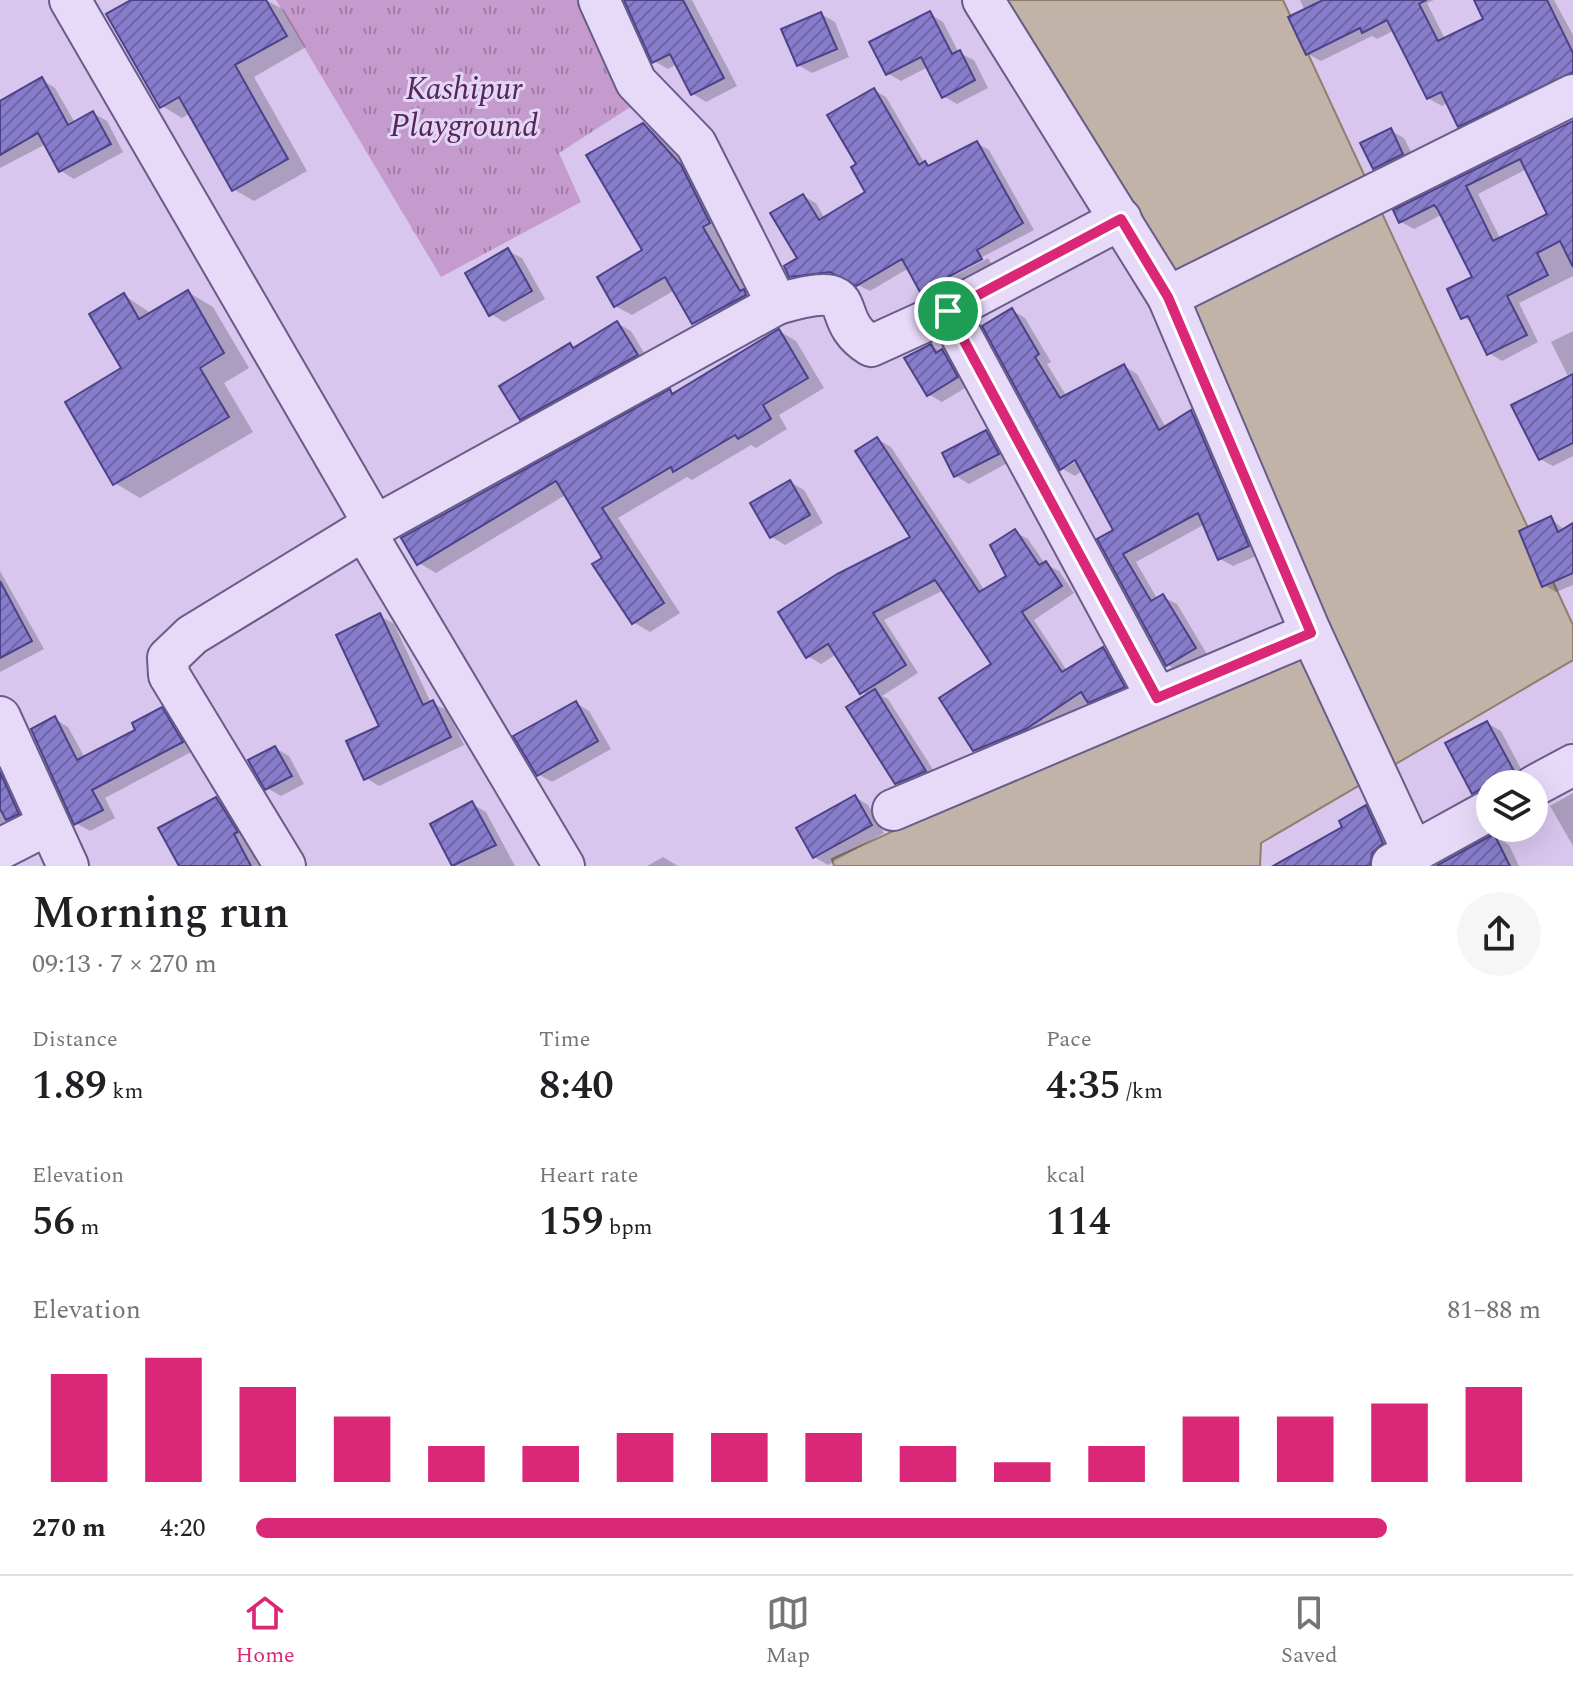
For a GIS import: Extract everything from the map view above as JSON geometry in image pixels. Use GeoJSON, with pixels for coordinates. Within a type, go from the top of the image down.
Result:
{"type":"FeatureCollection","features":[{"type":"Feature","properties":{"kind":"street"},"geometry":{"type":"LineString","coordinates":[[599,0],[636,82],[696,144],[777,304]]}},
{"type":"Feature","properties":{"kind":"street"},"geometry":{"type":"LineString","coordinates":[[983,0],[1168,297],[1311,633],[1401,859],[1476,818]]}},
{"type":"Feature","properties":{"kind":"street"},"geometry":{"type":"LineString","coordinates":[[83,3],[370,528],[564,866]]}},
{"type":"Feature","properties":{"kind":"street"},"geometry":{"type":"LineString","coordinates":[[1168,297],[1573,95]]}},
{"type":"Feature","properties":{"kind":"street"},"geometry":{"type":"LineString","coordinates":[[285,866],[169,675],[168,658],[192,635],[370,528],[777,304],[818,293],[834,295],[844,306],[859,339],[871,346],[948,311],[1121,219]]}},
{"type":"Feature","properties":{"kind":"street"},"geometry":{"type":"LineString","coordinates":[[948,311],[1157,698]]}},
{"type":"Feature","properties":{"kind":"street"},"geometry":{"type":"LineString","coordinates":[[893,810],[1311,633]]}},
{"type":"Feature","properties":{"kind":"street"},"geometry":{"type":"LineString","coordinates":[[0,717],[68,866]]}},
{"type":"Feature","properties":{"kind":"street"},"geometry":{"type":"LineString","coordinates":[[1548,778],[1573,765]]}},
{"type":"Feature","properties":{"kind":"street"},"geometry":{"type":"LineString","coordinates":[[0,849],[47,825]]}},
{"type":"Feature","properties":{"kind":"green space","name":"Kashipur Playground"},"geometry":{"type":"Polygon","coordinates":[[[276,0],[586,0],[632,106],[559,153],[581,202],[441,277],[276,0]]]}},
{"type":"Feature","properties":{"kind":"shaded area"},"geometry":{"type":"Polygon","coordinates":[[[996,0],[1283,0],[1573,625],[1573,660],[1261,843],[1260,866],[834,866],[832,859],[1328,633],[996,0]]]}},
{"type":"Feature","properties":{"kind":"building"},"geometry":{"type":"Polygon","coordinates":[[[131,0],[266,0],[287,36],[235,65],[288,159],[232,191],[179,97],[160,108],[106,14],[131,0]]]}},
{"type":"Feature","properties":{"kind":"building"},"geometry":{"type":"Polygon","coordinates":[[[624,0],[683,0],[724,78],[691,95],[670,54],[652,63],[624,0]]]}},
{"type":"Feature","properties":{"kind":"building"},"geometry":{"type":"Polygon","coordinates":[[[1323,0],[1426,0],[1419,4],[1438,41],[1483,19],[1474,0],[1547,0],[1573,53],[1573,72],[1458,127],[1441,92],[1427,99],[1387,20],[1362,33],[1360,28],[1306,55],[1288,17],[1323,0]]]}},
{"type":"Feature","properties":{"kind":"building"},"geometry":{"type":"Polygon","coordinates":[[[930,11],[952,54],[960,50],[975,80],[942,98],[921,57],[886,75],[869,42],[930,11]]]}},
{"type":"Feature","properties":{"kind":"building"},"geometry":{"type":"Polygon","coordinates":[[[821,12],[837,49],[797,66],[781,29],[821,12]]]}},
{"type":"Feature","properties":{"kind":"building"},"geometry":{"type":"Polygon","coordinates":[[[42,77],[68,125],[93,111],[111,144],[59,172],[38,133],[0,155],[0,101],[42,77]]]}},
{"type":"Feature","properties":{"kind":"building"},"geometry":{"type":"Polygon","coordinates":[[[874,88],[919,165],[925,161],[928,166],[977,141],[1023,223],[977,250],[982,259],[920,292],[902,259],[856,286],[830,272],[789,277],[784,266],[797,258],[770,213],[803,194],[819,220],[865,192],[851,167],[856,164],[827,115],[874,88]]]}},
{"type":"Feature","properties":{"kind":"building"},"geometry":{"type":"Polygon","coordinates":[[[1573,121],[1573,267],[1560,241],[1537,253],[1548,275],[1507,296],[1527,335],[1487,355],[1468,316],[1461,319],[1447,289],[1472,277],[1438,210],[1434,205],[1399,223],[1393,210],[1573,121]],[[1520,159],[1466,186],[1493,241],[1547,214],[1520,159]]]}},
{"type":"Feature","properties":{"kind":"building"},"geometry":{"type":"Polygon","coordinates":[[[643,123],[681,165],[710,223],[703,227],[740,291],[744,289],[746,295],[692,324],[665,277],[614,307],[597,277],[642,250],[586,155],[643,123]]]}},
{"type":"Feature","properties":{"kind":"building"},"geometry":{"type":"Polygon","coordinates":[[[1391,128],[1403,154],[1373,169],[1360,143],[1391,128]]]}},
{"type":"Feature","properties":{"kind":"building"},"geometry":{"type":"Polygon","coordinates":[[[508,248],[532,291],[489,316],[465,273],[508,248]]]}},
{"type":"Feature","properties":{"kind":"building"},"geometry":{"type":"Polygon","coordinates":[[[188,290],[224,353],[200,368],[229,417],[113,485],[65,402],[121,368],[89,314],[124,293],[139,319],[188,290]]]}},
{"type":"Feature","properties":{"kind":"building"},"geometry":{"type":"Polygon","coordinates":[[[1012,308],[1039,354],[1035,357],[1060,398],[1124,364],[1159,430],[1191,410],[1249,546],[1218,560],[1198,513],[1123,554],[1151,601],[1163,594],[1196,648],[1166,666],[1097,539],[1113,530],[1075,460],[1060,470],[982,326],[1012,308]]]}},
{"type":"Feature","properties":{"kind":"building"},"geometry":{"type":"Polygon","coordinates":[[[617,321],[638,355],[520,420],[499,386],[570,343],[573,348],[617,321]]]}},
{"type":"Feature","properties":{"kind":"building"},"geometry":{"type":"Polygon","coordinates":[[[779,329],[808,378],[763,405],[771,419],[738,439],[735,435],[673,472],[671,467],[602,508],[664,603],[632,624],[592,564],[602,558],[556,481],[417,565],[401,538],[670,389],[672,394],[779,329]]]}},
{"type":"Feature","properties":{"kind":"building"},"geometry":{"type":"Polygon","coordinates":[[[931,344],[936,353],[942,349],[958,377],[927,396],[904,358],[931,344]]]}},
{"type":"Feature","properties":{"kind":"building"},"geometry":{"type":"Polygon","coordinates":[[[1573,374],[1573,443],[1539,460],[1511,405],[1573,374]]]}},
{"type":"Feature","properties":{"kind":"building"},"geometry":{"type":"Polygon","coordinates":[[[986,430],[999,454],[954,477],[942,453],[986,430]]]}},
{"type":"Feature","properties":{"kind":"building"},"geometry":{"type":"Polygon","coordinates":[[[877,437],[979,592],[1006,576],[990,545],[1015,529],[1039,565],[1046,561],[1062,586],[1022,612],[1062,672],[1103,647],[1125,687],[1088,703],[1081,692],[1026,729],[973,751],[939,698],[991,664],[935,580],[873,613],[906,665],[860,694],[828,644],[806,658],[778,612],[837,574],[910,537],[855,451],[877,437]]]}},
{"type":"Feature","properties":{"kind":"building"},"geometry":{"type":"Polygon","coordinates":[[[790,480],[810,515],[770,538],[750,503],[790,480]]]}},
{"type":"Feature","properties":{"kind":"building"},"geometry":{"type":"Polygon","coordinates":[[[1551,516],[1558,532],[1573,523],[1573,573],[1542,587],[1519,531],[1551,516]]]}},
{"type":"Feature","properties":{"kind":"building"},"geometry":{"type":"Polygon","coordinates":[[[0,581],[32,641],[0,658],[0,581]]]}},
{"type":"Feature","properties":{"kind":"building"},"geometry":{"type":"Polygon","coordinates":[[[380,613],[423,705],[433,700],[451,737],[364,780],[346,741],[379,726],[336,635],[380,613]]]}},
{"type":"Feature","properties":{"kind":"building"},"geometry":{"type":"Polygon","coordinates":[[[875,689],[926,771],[895,784],[846,707],[875,689]]]}},
{"type":"Feature","properties":{"kind":"building"},"geometry":{"type":"Polygon","coordinates":[[[576,701],[598,741],[537,776],[513,736],[576,701]]]}},
{"type":"Feature","properties":{"kind":"building"},"geometry":{"type":"Polygon","coordinates":[[[162,707],[183,742],[92,790],[103,810],[74,825],[31,729],[55,716],[77,760],[135,730],[132,723],[162,707]]]}},
{"type":"Feature","properties":{"kind":"building"},"geometry":{"type":"Polygon","coordinates":[[[1487,721],[1513,770],[1476,770],[1476,792],[1472,794],[1445,743],[1487,721]]]}},
{"type":"Feature","properties":{"kind":"building"},"geometry":{"type":"Polygon","coordinates":[[[275,746],[292,776],[265,790],[248,760],[275,746]]]}},
{"type":"Feature","properties":{"kind":"building"},"geometry":{"type":"Polygon","coordinates":[[[0,772],[19,814],[6,820],[0,809],[0,772]]]}},
{"type":"Feature","properties":{"kind":"building"},"geometry":{"type":"Polygon","coordinates":[[[855,795],[872,825],[813,858],[796,828],[855,795]]]}},
{"type":"Feature","properties":{"kind":"building"},"geometry":{"type":"Polygon","coordinates":[[[216,797],[238,832],[234,834],[251,866],[179,866],[158,828],[216,797]]]}},
{"type":"Feature","properties":{"kind":"building"},"geometry":{"type":"Polygon","coordinates":[[[472,801],[496,845],[452,866],[430,824],[472,801]]]}},
{"type":"Feature","properties":{"kind":"building"},"geometry":{"type":"Polygon","coordinates":[[[1366,805],[1383,843],[1372,853],[1370,866],[1273,866],[1342,827],[1339,821],[1366,805]]]}},
{"type":"Feature","properties":{"kind":"building"},"geometry":{"type":"Polygon","coordinates":[[[1480,842],[1498,842],[1510,866],[1436,866],[1480,842]]]}},
{"type":"Feature","properties":{"kind":"route"},"geometry":{"type":"LineString","coordinates":[[1121,219],[1168,297],[1311,633],[1157,698],[948,311],[1121,219]]}}]}
